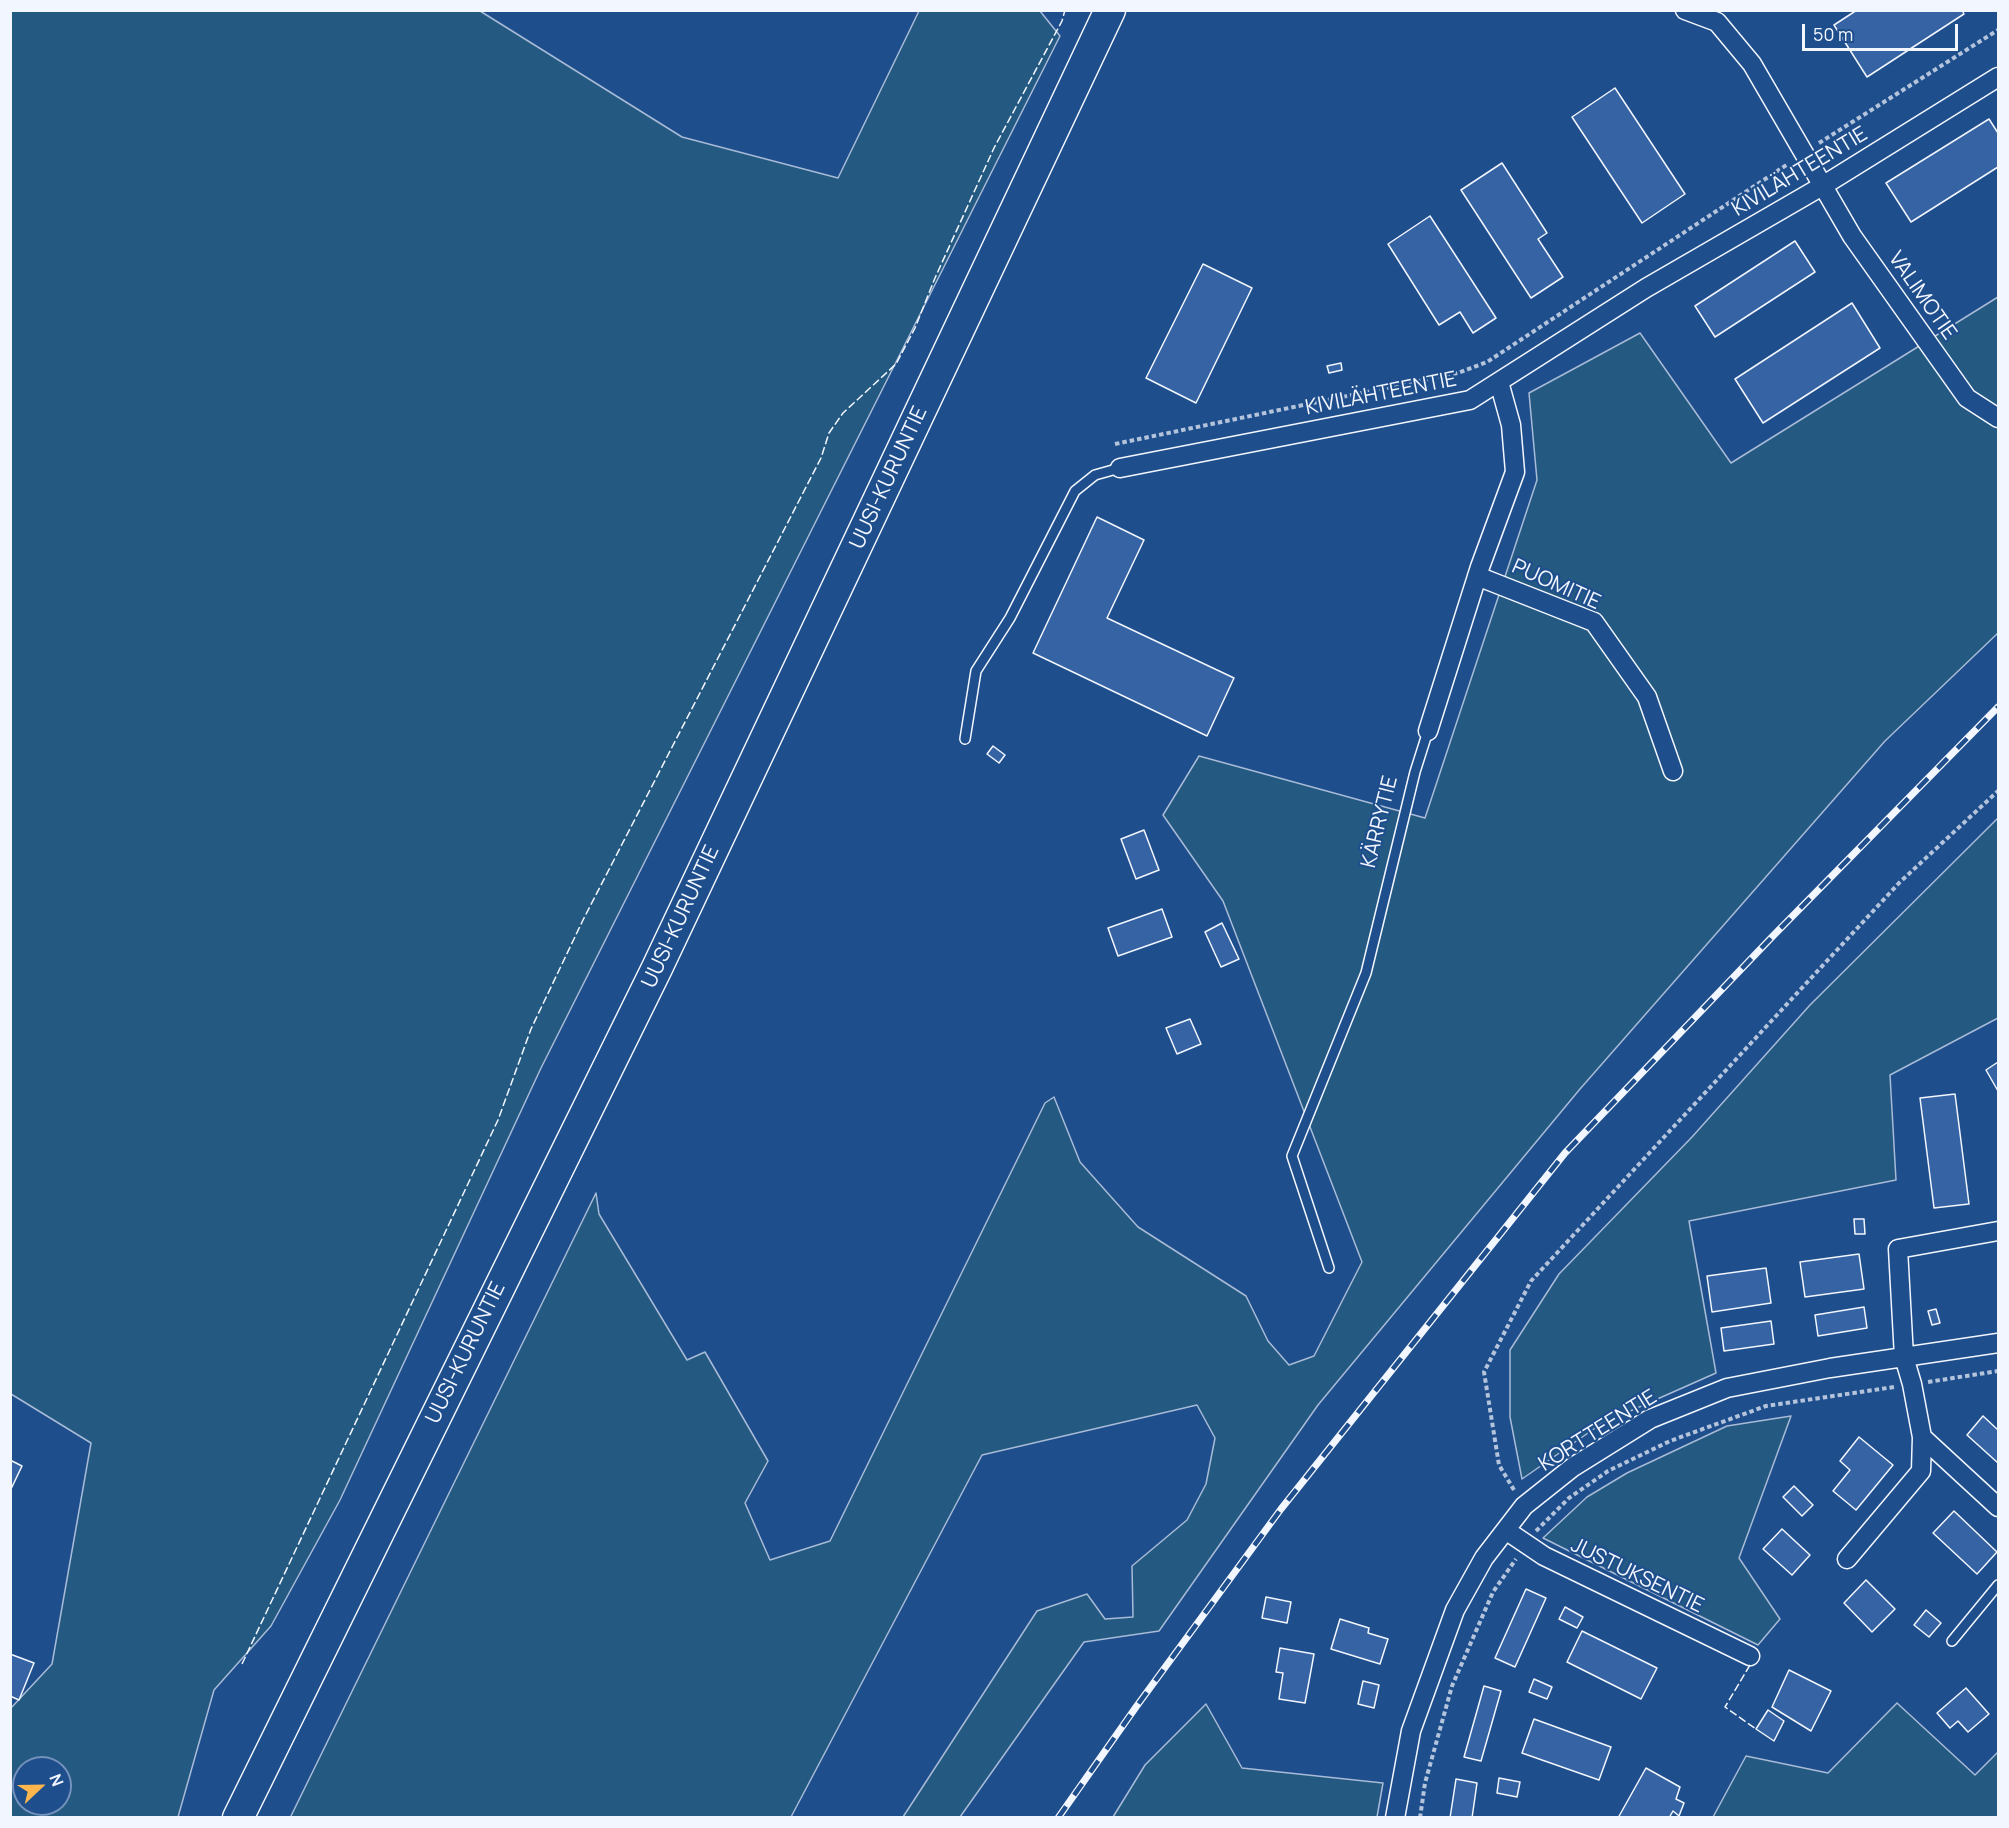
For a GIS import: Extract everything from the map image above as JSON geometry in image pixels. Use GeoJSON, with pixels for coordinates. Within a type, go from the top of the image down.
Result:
{"type":"FeatureCollection","features":[{"type":"Feature","properties":{"kind":"main road","name":"UUSI-KURUNTIE"},"geometry":{"type":"LineString","coordinates":[[238,1818],[657,968],[1104,16]]}},
{"type":"Feature","properties":{"kind":"street","name":"VALIMOTIE"},"geometry":{"type":"LineString","coordinates":[[1685,10],[1717,22],[1752,64],[1852,236],[1967,398],[1998,418]]}},
{"type":"Feature","properties":{"kind":"street","name":"KIVILÄHTEENTIE"},"geometry":{"type":"LineString","coordinates":[[1120,468],[1470,400],[1646,288],[1824,185],[1998,77]]}},
{"type":"Feature","properties":{"kind":"street","name":"KÄRRYTIE"},"geometry":{"type":"LineString","coordinates":[[1428,731],[1477,576],[1515,472],[1512,425],[1498,382]]}},
{"type":"Feature","properties":{"kind":"street","name":"PUOMITIE"},"geometry":{"type":"LineString","coordinates":[[1477,576],[1594,622],[1647,697],[1673,771]]}},
{"type":"Feature","properties":{"kind":"street"},"geometry":{"type":"LineString","coordinates":[[1847,1559],[1922,1471],[1922,1437],[1912,1384],[1904,1357],[1898,1249],[1998,1231]]}},
{"type":"Feature","properties":{"kind":"street","name":"KORTTEENTIE"},"geometry":{"type":"LineString","coordinates":[[1395,1818],[1411,1731],[1451,1621],[1484,1558],[1524,1506],[1573,1467],[1650,1419],[1727,1388],[1830,1368],[1998,1343]]}},
{"type":"Feature","properties":{"kind":"street"},"geometry":{"type":"LineString","coordinates":[[1922,1437],[1998,1507]]}},
{"type":"Feature","properties":{"kind":"street","name":"JUSTUKSENTIE"},"geometry":{"type":"LineString","coordinates":[[1507,1531],[1544,1556],[1750,1656]]}},
{"type":"Feature","properties":{"kind":"lane","name":"KIVILÄHTEENTIE"},"geometry":{"type":"LineString","coordinates":[[965,739],[976,671],[1010,618],[1075,491],[1095,475],[1120,468]]}},
{"type":"Feature","properties":{"kind":"lane","name":"KÄRRYTIE"},"geometry":{"type":"LineString","coordinates":[[1329,1268],[1292,1156],[1366,974],[1415,772],[1428,731]]}},
{"type":"Feature","properties":{"kind":"lane"},"geometry":{"type":"LineString","coordinates":[[1952,1641],[1998,1585]]}},
{"type":"Feature","properties":{"kind":"path"},"geometry":{"type":"LineString","coordinates":[[1115,444],[1458,373],[1486,362],[1805,152],[1998,30]]}},
{"type":"Feature","properties":{"kind":"path"},"geometry":{"type":"LineString","coordinates":[[1524,1506],[1499,1465],[1484,1372],[1531,1281],[1899,883],[1998,790]]}},
{"type":"Feature","properties":{"kind":"path"},"geometry":{"type":"LineString","coordinates":[[1420,1818],[1425,1782],[1452,1686],[1493,1592],[1542,1523],[1569,1498],[1608,1471],[1670,1441],[1766,1407],[1998,1371]]}},
{"type":"Feature","properties":{"kind":"shaded area"},"geometry":{"type":"Polygon","coordinates":[[[11,11],[480,11],[682,137],[838,178],[919,11],[1040,11],[1060,36],[541,1068],[340,1500],[271,1626],[214,1690],[178,1817],[11,1817],[11,1708],[52,1664],[91,1443],[11,1394],[11,11]]]}},
{"type":"Feature","properties":{"kind":"shaded area"},"geometry":{"type":"Polygon","coordinates":[[[1998,297],[1998,633],[1885,741],[1580,1089],[1318,1405],[1159,1631],[1084,1642],[960,1817],[903,1817],[1037,1611],[1087,1594],[1105,1619],[1133,1617],[1132,1566],[1187,1520],[1206,1484],[1215,1438],[1197,1405],[982,1455],[791,1817],[290,1818],[596,1193],[599,1214],[687,1360],[705,1352],[768,1461],[745,1503],[770,1560],[830,1541],[1045,1103],[1054,1097],[1080,1162],[1138,1227],[1246,1296],[1268,1341],[1289,1365],[1314,1356],[1362,1262],[1223,901],[1163,815],[1199,756],[1425,818],[1537,480],[1529,393],[1640,333],[1731,463],[1998,297]]]}},
{"type":"Feature","properties":{"kind":"shaded area"},"geometry":{"type":"Polygon","coordinates":[[[1998,818],[1998,1018],[1890,1075],[1896,1180],[1689,1221],[1716,1373],[1601,1424],[1522,1479],[1510,1417],[1510,1350],[1559,1274],[1692,1137],[1810,1005],[1998,818]]]}},
{"type":"Feature","properties":{"kind":"shaded area"},"geometry":{"type":"Polygon","coordinates":[[[1791,1416],[1739,1558],[1780,1619],[1758,1645],[1543,1538],[1587,1497],[1627,1473],[1727,1426],[1791,1416]]]}},
{"type":"Feature","properties":{"kind":"shaded area"},"geometry":{"type":"Polygon","coordinates":[[[1897,1703],[1975,1775],[1998,1752],[1998,1817],[1713,1817],[1746,1756],[1828,1773],[1897,1703]]]}},
{"type":"Feature","properties":{"kind":"shaded area"},"geometry":{"type":"Polygon","coordinates":[[[1206,1704],[1242,1768],[1383,1783],[1377,1817],[1113,1817],[1145,1765],[1206,1704]]]}},
{"type":"Feature","properties":{"kind":"building"},"geometry":{"type":"Polygon","coordinates":[[[1857,10],[1962,10],[1964,14],[1867,77],[1834,25],[1857,10]]]}},
{"type":"Feature","properties":{"kind":"building"},"geometry":{"type":"Polygon","coordinates":[[[1615,88],[1685,194],[1642,223],[1572,117],[1615,88]]]}},
{"type":"Feature","properties":{"kind":"building"},"geometry":{"type":"Polygon","coordinates":[[[1989,119],[1998,133],[1998,167],[1911,222],[1886,183],[1989,119]]]}},
{"type":"Feature","properties":{"kind":"building"},"geometry":{"type":"Polygon","coordinates":[[[1502,163],[1547,233],[1538,239],[1563,277],[1531,298],[1461,190],[1502,163]]]}},
{"type":"Feature","properties":{"kind":"building"},"geometry":{"type":"Polygon","coordinates":[[[1430,216],[1496,318],[1473,333],[1460,312],[1439,325],[1388,244],[1430,216]]]}},
{"type":"Feature","properties":{"kind":"building"},"geometry":{"type":"Polygon","coordinates":[[[1795,241],[1815,272],[1715,337],[1695,306],[1795,241]]]}},
{"type":"Feature","properties":{"kind":"building"},"geometry":{"type":"Polygon","coordinates":[[[1203,264],[1252,288],[1196,403],[1146,378],[1203,264]]]}},
{"type":"Feature","properties":{"kind":"building"},"geometry":{"type":"Polygon","coordinates":[[[1852,303],[1880,348],[1763,423],[1735,379],[1852,303]]]}},
{"type":"Feature","properties":{"kind":"building"},"geometry":{"type":"Polygon","coordinates":[[[1341,363],[1342,370],[1329,373],[1327,366],[1341,363]]]}},
{"type":"Feature","properties":{"kind":"building"},"geometry":{"type":"Polygon","coordinates":[[[1097,517],[1144,540],[1107,618],[1234,678],[1207,736],[1033,653],[1097,517]]]}},
{"type":"Feature","properties":{"kind":"building"},"geometry":{"type":"Polygon","coordinates":[[[993,746],[1005,755],[999,763],[987,754],[993,746]]]}},
{"type":"Feature","properties":{"kind":"building"},"geometry":{"type":"Polygon","coordinates":[[[1144,830],[1159,870],[1136,879],[1121,839],[1144,830]]]}},
{"type":"Feature","properties":{"kind":"building"},"geometry":{"type":"Polygon","coordinates":[[[1162,909],[1172,937],[1118,956],[1108,928],[1162,909]]]}},
{"type":"Feature","properties":{"kind":"building"},"geometry":{"type":"Polygon","coordinates":[[[1222,923],[1239,959],[1221,967],[1205,932],[1222,923]]]}},
{"type":"Feature","properties":{"kind":"building"},"geometry":{"type":"Polygon","coordinates":[[[1190,1019],[1201,1044],[1177,1054],[1166,1028],[1190,1019]]]}},
{"type":"Feature","properties":{"kind":"building"},"geometry":{"type":"Polygon","coordinates":[[[1998,1062],[1998,1091],[1986,1070],[1998,1062]]]}},
{"type":"Feature","properties":{"kind":"building"},"geometry":{"type":"Polygon","coordinates":[[[1955,1094],[1969,1204],[1934,1208],[1920,1098],[1955,1094]]]}},
{"type":"Feature","properties":{"kind":"building"},"geometry":{"type":"Polygon","coordinates":[[[1854,1219],[1864,1219],[1865,1234],[1855,1234],[1854,1219]]]}},
{"type":"Feature","properties":{"kind":"building"},"geometry":{"type":"Polygon","coordinates":[[[1859,1254],[1864,1289],[1805,1297],[1800,1262],[1859,1254]]]}},
{"type":"Feature","properties":{"kind":"building"},"geometry":{"type":"Polygon","coordinates":[[[1766,1268],[1771,1303],[1712,1312],[1707,1276],[1766,1268]]]}},
{"type":"Feature","properties":{"kind":"building"},"geometry":{"type":"Polygon","coordinates":[[[1864,1307],[1867,1328],[1818,1336],[1815,1315],[1864,1307]]]}},
{"type":"Feature","properties":{"kind":"building"},"geometry":{"type":"Polygon","coordinates":[[[1936,1309],[1940,1323],[1932,1325],[1928,1311],[1936,1309]]]}},
{"type":"Feature","properties":{"kind":"building"},"geometry":{"type":"Polygon","coordinates":[[[1771,1321],[1774,1344],[1724,1351],[1721,1328],[1771,1321]]]}},
{"type":"Feature","properties":{"kind":"building"},"geometry":{"type":"Polygon","coordinates":[[[1983,1416],[1998,1430],[1998,1463],[1967,1435],[1983,1416]]]}},
{"type":"Feature","properties":{"kind":"building"},"geometry":{"type":"Polygon","coordinates":[[[1859,1437],[1893,1465],[1856,1510],[1833,1491],[1850,1470],[1840,1461],[1859,1437]]]}},
{"type":"Feature","properties":{"kind":"building"},"geometry":{"type":"Polygon","coordinates":[[[10,1460],[22,1466],[11,1489],[10,1489],[10,1460]]]}},
{"type":"Feature","properties":{"kind":"building"},"geometry":{"type":"Polygon","coordinates":[[[1794,1486],[1813,1505],[1802,1516],[1783,1497],[1794,1486]]]}},
{"type":"Feature","properties":{"kind":"building"},"geometry":{"type":"Polygon","coordinates":[[[1954,1511],[1997,1552],[1977,1574],[1933,1533],[1954,1511]]]}},
{"type":"Feature","properties":{"kind":"building"},"geometry":{"type":"Polygon","coordinates":[[[1782,1529],[1810,1555],[1792,1575],[1763,1549],[1782,1529]]]}},
{"type":"Feature","properties":{"kind":"building"},"geometry":{"type":"Polygon","coordinates":[[[1866,1580],[1895,1609],[1872,1632],[1844,1603],[1866,1580]]]}},
{"type":"Feature","properties":{"kind":"building"},"geometry":{"type":"Polygon","coordinates":[[[1526,1589],[1546,1598],[1515,1667],[1495,1658],[1526,1589]]]}},
{"type":"Feature","properties":{"kind":"building"},"geometry":{"type":"Polygon","coordinates":[[[1266,1597],[1291,1602],[1287,1623],[1262,1618],[1266,1597]]]}},
{"type":"Feature","properties":{"kind":"building"},"geometry":{"type":"Polygon","coordinates":[[[1565,1607],[1583,1617],[1577,1628],[1559,1619],[1565,1607]]]}},
{"type":"Feature","properties":{"kind":"building"},"geometry":{"type":"Polygon","coordinates":[[[1926,1610],[1941,1623],[1929,1637],[1914,1625],[1926,1610]]]}},
{"type":"Feature","properties":{"kind":"building"},"geometry":{"type":"Polygon","coordinates":[[[1340,1619],[1369,1628],[1368,1633],[1388,1639],[1380,1664],[1331,1649],[1340,1619]]]}},
{"type":"Feature","properties":{"kind":"building"},"geometry":{"type":"Polygon","coordinates":[[[1582,1631],[1657,1668],[1641,1699],[1567,1662],[1582,1631]]]}},
{"type":"Feature","properties":{"kind":"building"},"geometry":{"type":"Polygon","coordinates":[[[1280,1648],[1314,1654],[1305,1703],[1279,1699],[1283,1673],[1276,1672],[1280,1648]]]}},
{"type":"Feature","properties":{"kind":"building"},"geometry":{"type":"Polygon","coordinates":[[[10,1654],[34,1663],[19,1700],[10,1696],[10,1654]]]}},
{"type":"Feature","properties":{"kind":"building"},"geometry":{"type":"Polygon","coordinates":[[[1789,1670],[1831,1691],[1811,1731],[1772,1707],[1789,1670]]]}},
{"type":"Feature","properties":{"kind":"building"},"geometry":{"type":"Polygon","coordinates":[[[1534,1679],[1552,1687],[1547,1699],[1529,1692],[1534,1679]]]}},
{"type":"Feature","properties":{"kind":"building"},"geometry":{"type":"Polygon","coordinates":[[[1363,1681],[1379,1685],[1374,1708],[1358,1704],[1363,1681]]]}},
{"type":"Feature","properties":{"kind":"building"},"geometry":{"type":"Polygon","coordinates":[[[1484,1686],[1501,1691],[1481,1761],[1464,1757],[1484,1686]]]}},
{"type":"Feature","properties":{"kind":"building"},"geometry":{"type":"Polygon","coordinates":[[[1966,1688],[1989,1714],[1968,1732],[1958,1721],[1950,1728],[1937,1713],[1966,1688]]]}},
{"type":"Feature","properties":{"kind":"building"},"geometry":{"type":"Polygon","coordinates":[[[1768,1710],[1784,1721],[1774,1741],[1756,1729],[1768,1710]]]}},
{"type":"Feature","properties":{"kind":"building"},"geometry":{"type":"Polygon","coordinates":[[[1534,1719],[1611,1747],[1599,1780],[1522,1753],[1534,1719]]]}},
{"type":"Feature","properties":{"kind":"building"},"geometry":{"type":"Polygon","coordinates":[[[1646,1768],[1680,1787],[1676,1799],[1684,1803],[1679,1816],[1673,1811],[1669,1818],[1618,1818],[1646,1768]]]}},
{"type":"Feature","properties":{"kind":"building"},"geometry":{"type":"Polygon","coordinates":[[[1499,1778],[1520,1782],[1517,1797],[1497,1793],[1499,1778]]]}},
{"type":"Feature","properties":{"kind":"building"},"geometry":{"type":"Polygon","coordinates":[[[1456,1779],[1477,1783],[1472,1818],[1450,1818],[1456,1779]]]}},
{"type":"Feature","properties":{"kind":"railway"},"geometry":{"type":"LineString","coordinates":[[1058,1818],[1281,1509],[1565,1153],[1772,937],[1998,707]]}},
{"type":"Feature","properties":{"kind":"fence"},"geometry":{"type":"LineString","coordinates":[[242,1664],[498,1120],[531,1029],[583,920],[821,458],[829,433],[843,413],[896,364],[915,328],[994,148],[1062,21],[1065,10]]}},
{"type":"Feature","properties":{"kind":"fence"},"geometry":{"type":"LineString","coordinates":[[1750,1665],[1725,1707],[1756,1729]]}}]}
